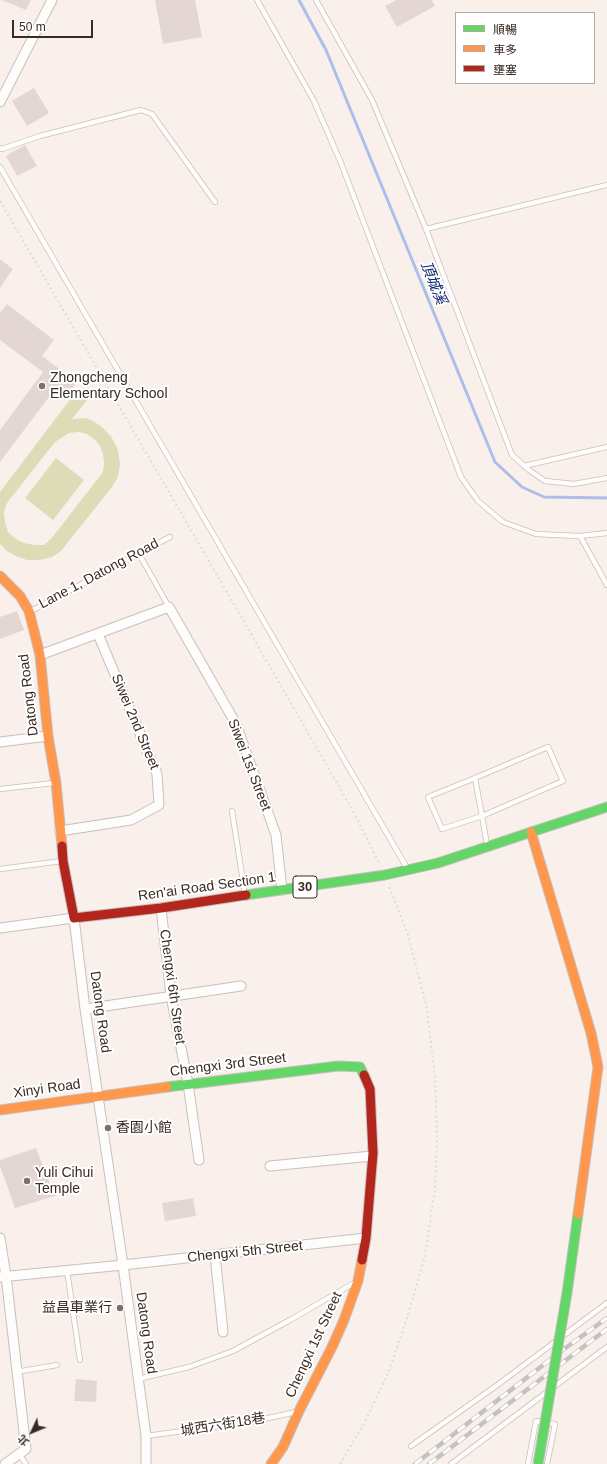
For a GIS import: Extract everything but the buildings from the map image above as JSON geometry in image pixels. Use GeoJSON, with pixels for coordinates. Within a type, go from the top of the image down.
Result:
{"type":"FeatureCollection","features":[{"type":"Feature","properties":{"kind":"street"},"geometry":{"type":"LineString","coordinates":[[0,102],[52,0]]}},
{"type":"Feature","properties":{"kind":"street","name":"Datong Road"},"geometry":{"type":"LineString","coordinates":[[0,576],[20,596],[29,611],[40,655],[48,736],[56,783],[63,861],[74,918],[85,1009],[123,1265],[146,1436],[146,1464]]}},
{"type":"Feature","properties":{"kind":"street"},"geometry":{"type":"LineString","coordinates":[[40,655],[169,607]]}},
{"type":"Feature","properties":{"kind":"street","name":"Siwei 1st Street"},"geometry":{"type":"LineString","coordinates":[[169,607],[236,724],[276,835],[282,890]]}},
{"type":"Feature","properties":{"kind":"street","name":"Siwei 2nd Street"},"geometry":{"type":"LineString","coordinates":[[60,831],[131,820],[159,804],[157,774],[98,634]]}},
{"type":"Feature","properties":{"kind":"street"},"geometry":{"type":"LineString","coordinates":[[0,742],[48,736]]}},
{"type":"Feature","properties":{"kind":"street","name":"30"},"geometry":{"type":"LineString","coordinates":[[531,832],[607,807]]}},
{"type":"Feature","properties":{"kind":"street"},"geometry":{"type":"LineString","coordinates":[[531,832],[591,1032],[598,1067],[567,1293],[538,1464]]}},
{"type":"Feature","properties":{"kind":"street","name":"Ren'ai Road Section 1"},"geometry":{"type":"LineString","coordinates":[[0,928],[161,908],[385,875],[438,863],[531,832]]}},
{"type":"Feature","properties":{"kind":"street","name":"Chengxi 6th Street"},"geometry":{"type":"LineString","coordinates":[[161,908],[171,996],[188,1084],[199,1160]]}},
{"type":"Feature","properties":{"kind":"street"},"geometry":{"type":"LineString","coordinates":[[85,1009],[241,986]]}},
{"type":"Feature","properties":{"kind":"street","name":"Chengxi 3rd Street"},"geometry":{"type":"LineString","coordinates":[[98,1096],[338,1066],[360,1067]]}},
{"type":"Feature","properties":{"kind":"street","name":"Chengxi 1st Street"},"geometry":{"type":"LineString","coordinates":[[271,1464],[284,1447],[299,1411],[344,1320],[358,1281],[366,1238],[372,1156],[370,1089],[360,1067]]}},
{"type":"Feature","properties":{"kind":"street","name":"Xinyi Road"},"geometry":{"type":"LineString","coordinates":[[0,1110],[98,1096]]}},
{"type":"Feature","properties":{"kind":"street"},"geometry":{"type":"LineString","coordinates":[[270,1166],[372,1156]]}},
{"type":"Feature","properties":{"kind":"street"},"geometry":{"type":"LineString","coordinates":[[0,1238],[3,1276],[26,1449],[5,1464]]}},
{"type":"Feature","properties":{"kind":"street","name":"Chengxi 5th Street"},"geometry":{"type":"LineString","coordinates":[[3,1276],[123,1265],[366,1238]]}},
{"type":"Feature","properties":{"kind":"street"},"geometry":{"type":"LineString","coordinates":[[215,1255],[223,1332]]}},
{"type":"Feature","properties":{"kind":"lane"},"geometry":{"type":"LineString","coordinates":[[257,0],[314,100],[341,163],[461,477],[478,501],[503,522],[536,534],[580,536],[607,533]]}},
{"type":"Feature","properties":{"kind":"lane"},"geometry":{"type":"LineString","coordinates":[[316,0],[372,100],[426,229],[512,455],[524,466],[545,481],[574,484],[607,478]]}},
{"type":"Feature","properties":{"kind":"lane"},"geometry":{"type":"LineString","coordinates":[[0,148],[2,149],[40,136],[141,110],[152,114],[215,202]]}},
{"type":"Feature","properties":{"kind":"lane"},"geometry":{"type":"LineString","coordinates":[[0,167],[408,870]]}},
{"type":"Feature","properties":{"kind":"lane"},"geometry":{"type":"LineString","coordinates":[[426,229],[607,185]]}},
{"type":"Feature","properties":{"kind":"lane"},"geometry":{"type":"LineString","coordinates":[[524,466],[607,447]]}},
{"type":"Feature","properties":{"kind":"lane"},"geometry":{"type":"LineString","coordinates":[[580,536],[607,585]]}},
{"type":"Feature","properties":{"kind":"lane","name":"Lane 1, Datong Road"},"geometry":{"type":"LineString","coordinates":[[29,611],[170,537]]}},
{"type":"Feature","properties":{"kind":"lane","name":"Siwei 1st Street"},"geometry":{"type":"LineString","coordinates":[[139,554],[169,607]]}},
{"type":"Feature","properties":{"kind":"lane"},"geometry":{"type":"LineString","coordinates":[[548,748],[563,781],[482,816],[442,829],[428,797],[548,748]]}},
{"type":"Feature","properties":{"kind":"lane"},"geometry":{"type":"LineString","coordinates":[[475,778],[488,847]]}},
{"type":"Feature","properties":{"kind":"lane"},"geometry":{"type":"LineString","coordinates":[[0,789],[56,783]]}},
{"type":"Feature","properties":{"kind":"lane"},"geometry":{"type":"LineString","coordinates":[[232,811],[245,896]]}},
{"type":"Feature","properties":{"kind":"lane"},"geometry":{"type":"LineString","coordinates":[[0,869],[63,861]]}},
{"type":"Feature","properties":{"kind":"lane"},"geometry":{"type":"LineString","coordinates":[[67,1270],[80,1360]]}},
{"type":"Feature","properties":{"kind":"lane"},"geometry":{"type":"LineString","coordinates":[[138,1379],[189,1367],[227,1354],[284,1324],[358,1281]]}},
{"type":"Feature","properties":{"kind":"lane"},"geometry":{"type":"LineString","coordinates":[[411,1446],[496,1386],[607,1303]]}},
{"type":"Feature","properties":{"kind":"lane"},"geometry":{"type":"LineString","coordinates":[[451,1464],[607,1347]]}},
{"type":"Feature","properties":{"kind":"lane"},"geometry":{"type":"LineString","coordinates":[[16,1372],[57,1365]]}},
{"type":"Feature","properties":{"kind":"lane","name":"城西六街18巷"},"geometry":{"type":"LineString","coordinates":[[146,1436],[250,1422],[299,1411]]}},
{"type":"Feature","properties":{"kind":"lane"},"geometry":{"type":"LineString","coordinates":[[528,1464],[536,1421],[555,1424],[547,1464]]}},
{"type":"Feature","properties":{"kind":"lane"},"geometry":{"type":"LineString","coordinates":[[19,1454],[26,1464]]}},
{"type":"Feature","properties":{"kind":"path"},"geometry":{"type":"LineString","coordinates":[[0,201],[352,809],[385,875],[408,936],[427,1009],[435,1076],[437,1139],[435,1188],[425,1256],[389,1371],[368,1417],[340,1464]]}},
{"type":"Feature","properties":{"kind":"green space"},"geometry":{"type":"Polygon","coordinates":[[[78,389],[89,398],[72,419],[86,418],[95,422],[112,438],[118,450],[120,464],[118,477],[112,487],[61,551],[52,557],[40,560],[27,560],[7,551],[0,544],[0,492],[78,389]],[[79,432],[69,433],[55,442],[7,503],[4,512],[5,522],[8,532],[16,539],[24,543],[44,545],[51,539],[103,472],[103,454],[100,446],[87,434],[79,432]]]}},
{"type":"Feature","properties":{"kind":"green space"},"geometry":{"type":"Polygon","coordinates":[[[56,458],[84,480],[53,520],[25,498],[56,458]]]}},
{"type":"Feature","properties":{"kind":"waterway","name":"頂城溪"},"geometry":{"type":"LineString","coordinates":[[299,0],[326,50],[495,462],[522,487],[544,497],[607,498]]}},
{"type":"Feature","properties":{"kind":"railway"},"geometry":{"type":"LineString","coordinates":[[415,1464],[560,1352],[607,1318]]}},
{"type":"Feature","properties":{"kind":"railway"},"geometry":{"type":"LineString","coordinates":[[429,1464],[607,1329]]}},
{"type":"Feature","properties":{"kind":"traffic: fast"},"geometry":{"type":"LineString","coordinates":[[246,895],[385,875],[438,863],[607,807]]}},
{"type":"Feature","properties":{"kind":"traffic: fast"},"geometry":{"type":"LineString","coordinates":[[167,1087],[338,1066],[360,1067],[364,1075]]}},
{"type":"Feature","properties":{"kind":"traffic: fast"},"geometry":{"type":"LineString","coordinates":[[538,1464],[567,1293],[578,1214]]}},
{"type":"Feature","properties":{"kind":"traffic: slow"},"geometry":{"type":"LineString","coordinates":[[0,576],[20,596],[29,611],[40,655],[48,736],[56,783],[62,846]]}},
{"type":"Feature","properties":{"kind":"traffic: slow"},"geometry":{"type":"LineString","coordinates":[[531,832],[591,1033]]}},
{"type":"Feature","properties":{"kind":"traffic: slow"},"geometry":{"type":"LineString","coordinates":[[578,1214],[598,1067],[591,1033]]}},
{"type":"Feature","properties":{"kind":"traffic: slow"},"geometry":{"type":"LineString","coordinates":[[0,1110],[167,1087]]}},
{"type":"Feature","properties":{"kind":"traffic: slow"},"geometry":{"type":"LineString","coordinates":[[271,1464],[283,1447],[299,1411],[332,1347],[344,1320],[358,1281],[362,1260]]}},
{"type":"Feature","properties":{"kind":"traffic: jam"},"geometry":{"type":"LineString","coordinates":[[62,846],[63,861],[74,918],[161,908],[246,895]]}},
{"type":"Feature","properties":{"kind":"traffic: jam"},"geometry":{"type":"LineString","coordinates":[[362,1260],[366,1238],[373,1153],[370,1089],[364,1075]]}},
{"type":"Feature","properties":{"kind":"place","name":"Zhongcheng Elementary School"},"geometry":{"type":"Point","coordinates":[42,386]}},
{"type":"Feature","properties":{"kind":"place","name":"香園小館"},"geometry":{"type":"Point","coordinates":[108,1128]}},
{"type":"Feature","properties":{"kind":"place","name":"Yuli Cihui Temple"},"geometry":{"type":"Point","coordinates":[27,1181]}},
{"type":"Feature","properties":{"kind":"place","name":"益昌車業行"},"geometry":{"type":"Point","coordinates":[120,1308]}}]}
